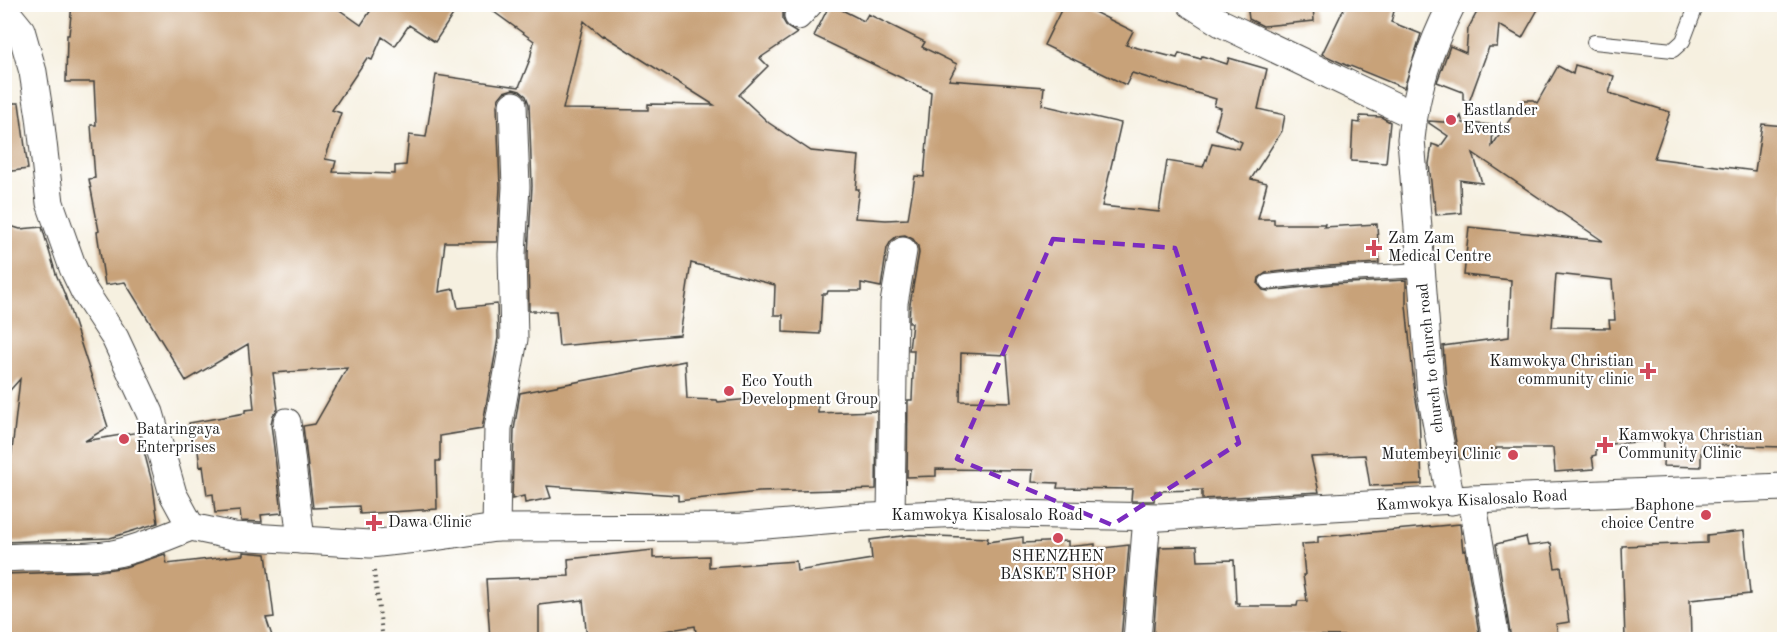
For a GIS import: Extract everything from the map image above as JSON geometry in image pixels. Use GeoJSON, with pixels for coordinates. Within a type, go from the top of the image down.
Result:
{"type":"FeatureCollection","features":[{"type":"Feature","properties":{"kind":"street"},"geometry":{"type":"LineString","coordinates":[[1191,4],[1221,23],[1413,115]]}},
{"type":"Feature","properties":{"kind":"street","name":"church to church road"},"geometry":{"type":"LineString","coordinates":[[1452,4],[1422,72],[1413,115],[1411,139],[1431,394],[1461,500]]}},
{"type":"Feature","properties":{"kind":"street"},"geometry":{"type":"LineString","coordinates":[[4,9],[21,30],[33,72],[50,203],[73,268],[84,291],[115,338],[150,413],[173,494],[191,527],[114,554],[4,558]]}},
{"type":"Feature","properties":{"kind":"street"},"geometry":{"type":"LineString","coordinates":[[496,528],[498,428],[514,339],[512,254],[516,187],[513,105]]}},
{"type":"Feature","properties":{"kind":"street"},"geometry":{"type":"LineString","coordinates":[[891,516],[894,303],[903,251]]}},
{"type":"Feature","properties":{"kind":"street"},"geometry":{"type":"LineString","coordinates":[[288,422],[301,540]]}},
{"type":"Feature","properties":{"kind":"street","name":"Kamwokya Kisalosalo Road"},"geometry":{"type":"LineString","coordinates":[[191,527],[234,536],[370,544],[496,528],[742,527],[849,518],[963,513],[1147,517],[1461,500],[1785,487]]}},
{"type":"Feature","properties":{"kind":"street"},"geometry":{"type":"LineString","coordinates":[[1461,500],[1496,639]]}},
{"type":"Feature","properties":{"kind":"street"},"geometry":{"type":"LineString","coordinates":[[1137,639],[1147,517]]}},
{"type":"Feature","properties":{"kind":"lane"},"geometry":{"type":"LineString","coordinates":[[1594,42],[1672,50],[1683,41],[1697,4]]}},
{"type":"Feature","properties":{"kind":"lane"},"geometry":{"type":"LineString","coordinates":[[1268,282],[1331,275],[1421,270]]}},
{"type":"Feature","properties":{"kind":"path"},"geometry":{"type":"LineString","coordinates":[[370,544],[383,639]]}},
{"type":"Feature","properties":{"kind":"highlighted area"},"geometry":{"type":"Polygon","coordinates":[[[1053,239],[1175,248],[1239,443],[1112,525],[957,459],[1053,239]]]}},
{"type":"Feature","properties":{"kind":"building"},"geometry":{"type":"Polygon","coordinates":[[[72,4],[331,4],[361,25],[375,4],[460,4],[435,42],[409,25],[395,46],[382,37],[372,60],[367,58],[332,110],[341,113],[325,159],[336,161],[333,172],[395,174],[395,166],[406,165],[409,135],[426,137],[436,75],[519,87],[534,41],[483,4],[778,4],[787,27],[797,33],[760,58],[768,66],[739,95],[769,123],[811,151],[859,156],[856,189],[859,189],[855,218],[908,219],[915,176],[924,177],[931,92],[814,36],[830,4],[864,21],[868,14],[925,42],[922,47],[957,64],[949,80],[1044,87],[1042,105],[1121,123],[1102,206],[1159,212],[1167,161],[1203,167],[1212,143],[1239,149],[1242,142],[1215,129],[1221,108],[1214,106],[1216,99],[1132,73],[1126,85],[1044,45],[1064,4],[1078,4],[1133,31],[1126,45],[1177,58],[1179,53],[1201,59],[1202,56],[1227,64],[1229,58],[1267,69],[1258,109],[1285,115],[1282,131],[1251,179],[1267,183],[1258,219],[1274,219],[1274,224],[1325,224],[1324,227],[1377,224],[1379,263],[1266,273],[1259,278],[1258,284],[1263,290],[1268,291],[1332,284],[1406,280],[1406,305],[1419,415],[1422,484],[1370,486],[1365,455],[1311,457],[1319,492],[1202,499],[1202,490],[1155,491],[1154,501],[1131,501],[1132,489],[1057,488],[1058,483],[1032,482],[1033,470],[936,469],[936,476],[907,477],[908,400],[912,400],[914,350],[909,350],[912,323],[909,323],[910,304],[919,253],[918,246],[913,239],[905,235],[897,236],[887,248],[881,287],[861,283],[861,291],[828,291],[827,294],[822,294],[820,334],[783,332],[783,315],[774,315],[775,285],[691,263],[680,335],[559,346],[556,311],[529,311],[528,254],[532,186],[529,104],[526,96],[513,89],[504,92],[497,105],[500,187],[497,242],[445,242],[439,292],[454,289],[458,308],[497,304],[498,338],[482,429],[440,436],[440,461],[436,461],[437,509],[360,514],[359,506],[313,508],[303,426],[315,424],[347,368],[273,373],[278,409],[273,415],[271,424],[282,513],[261,515],[262,522],[241,521],[240,511],[215,513],[213,494],[207,495],[203,466],[200,467],[197,443],[193,444],[189,423],[245,413],[245,410],[254,409],[248,344],[186,381],[125,282],[105,285],[97,232],[99,231],[89,179],[95,178],[91,125],[96,125],[94,82],[66,82],[67,35],[69,35],[72,4]],[[584,21],[563,109],[648,110],[648,104],[714,105],[602,36],[584,21]],[[961,353],[960,401],[1011,402],[1007,355],[961,353]]]}},
{"type":"Feature","properties":{"kind":"building"},"geometry":{"type":"Polygon","coordinates":[[[1247,4],[1313,4],[1314,21],[1263,26],[1249,19],[1247,4]]]}},
{"type":"Feature","properties":{"kind":"building"},"geometry":{"type":"Polygon","coordinates":[[[1346,4],[1396,4],[1391,22],[1421,34],[1404,88],[1322,54],[1346,4]]]}},
{"type":"Feature","properties":{"kind":"building"},"geometry":{"type":"Polygon","coordinates":[[[1467,4],[1541,4],[1522,38],[1499,25],[1497,47],[1489,47],[1469,102],[1463,100],[1463,92],[1437,82],[1450,46],[1466,53],[1468,29],[1477,12],[1467,4]]]}},
{"type":"Feature","properties":{"kind":"building"},"geometry":{"type":"Polygon","coordinates":[[[1575,65],[1614,76],[1609,93],[1670,112],[1654,158],[1755,171],[1762,124],[1785,126],[1785,447],[1701,445],[1701,467],[1663,466],[1664,440],[1596,445],[1596,455],[1592,456],[1594,469],[1555,472],[1553,448],[1496,448],[1497,458],[1459,459],[1447,392],[1443,346],[1509,337],[1511,280],[1464,275],[1469,227],[1603,241],[1473,153],[1482,183],[1460,180],[1461,213],[1436,215],[1429,164],[1432,144],[1440,147],[1448,136],[1429,121],[1457,123],[1461,116],[1463,123],[1493,125],[1492,146],[1523,100],[1533,100],[1537,103],[1558,66],[1573,74],[1575,65]],[[1556,274],[1552,327],[1610,328],[1609,320],[1615,320],[1612,280],[1556,274]]]}},
{"type":"Feature","properties":{"kind":"building"},"geometry":{"type":"Polygon","coordinates":[[[4,103],[19,103],[28,169],[4,172],[4,103]]]}},
{"type":"Feature","properties":{"kind":"building"},"geometry":{"type":"Polygon","coordinates":[[[1360,116],[1381,117],[1390,122],[1386,163],[1351,161],[1353,122],[1360,123],[1360,116]]]}},
{"type":"Feature","properties":{"kind":"building"},"geometry":{"type":"Polygon","coordinates":[[[4,224],[20,229],[42,227],[108,427],[85,441],[139,432],[153,486],[158,523],[110,538],[4,542],[5,477],[9,477],[20,379],[4,397],[4,224]]]}},
{"type":"Feature","properties":{"kind":"building"},"geometry":{"type":"Polygon","coordinates":[[[685,361],[687,399],[717,400],[718,402],[751,399],[818,399],[818,413],[877,411],[876,489],[759,492],[678,501],[678,495],[547,486],[551,498],[525,503],[524,496],[512,499],[514,430],[520,393],[685,361]]]}},
{"type":"Feature","properties":{"kind":"building"},"geometry":{"type":"Polygon","coordinates":[[[1460,524],[1480,639],[1348,639],[1348,636],[1277,635],[1277,639],[1153,639],[1160,547],[1197,546],[1198,561],[1234,560],[1238,606],[1297,606],[1298,601],[1307,601],[1302,544],[1318,543],[1318,537],[1460,524]]]}},
{"type":"Feature","properties":{"kind":"building"},"geometry":{"type":"Polygon","coordinates":[[[1744,531],[1750,594],[1690,600],[1691,639],[1625,639],[1622,546],[1707,543],[1707,535],[1744,531]]]}},
{"type":"Feature","properties":{"kind":"building"},"geometry":{"type":"Polygon","coordinates":[[[910,535],[988,538],[987,542],[1023,537],[1023,543],[1068,541],[1068,547],[1095,544],[1095,549],[1129,545],[1121,639],[697,639],[695,626],[615,639],[587,639],[583,600],[539,605],[539,639],[490,639],[486,579],[569,576],[568,559],[653,550],[653,558],[709,556],[709,567],[796,561],[797,571],[872,559],[870,540],[910,535]]]}},
{"type":"Feature","properties":{"kind":"building"},"geometry":{"type":"Polygon","coordinates":[[[1526,537],[1528,546],[1551,543],[1555,568],[1561,567],[1569,622],[1556,624],[1559,639],[1511,639],[1496,544],[1526,537]]]}},
{"type":"Feature","properties":{"kind":"building"},"geometry":{"type":"Polygon","coordinates":[[[243,552],[266,554],[274,617],[266,618],[273,639],[4,639],[4,574],[100,571],[125,567],[165,554],[167,564],[243,555],[243,552]]]}},
{"type":"Feature","properties":{"kind":"place","name":"Eastlander Events"},"geometry":{"type":"Point","coordinates":[1451,120]}},
{"type":"Feature","properties":{"kind":"place","name":"Zam Zam Medical Centre"},"geometry":{"type":"Point","coordinates":[1374,248]}},
{"type":"Feature","properties":{"kind":"place","name":"Kamwokya Christian community clinic"},"geometry":{"type":"Point","coordinates":[1648,371]}},
{"type":"Feature","properties":{"kind":"place","name":"Eco Youth Development Group"},"geometry":{"type":"Point","coordinates":[729,391]}},
{"type":"Feature","properties":{"kind":"place","name":"Bataringaya Enterprises"},"geometry":{"type":"Point","coordinates":[124,439]}},
{"type":"Feature","properties":{"kind":"place","name":"Kamwokya Christian Community Clinic"},"geometry":{"type":"Point","coordinates":[1605,445]}},
{"type":"Feature","properties":{"kind":"place","name":"Mutembeyi Clinic"},"geometry":{"type":"Point","coordinates":[1513,455]}},
{"type":"Feature","properties":{"kind":"place","name":"Baphone choice Centre"},"geometry":{"type":"Point","coordinates":[1706,515]}},
{"type":"Feature","properties":{"kind":"place","name":"Dawa Clinic"},"geometry":{"type":"Point","coordinates":[374,523]}},
{"type":"Feature","properties":{"kind":"place","name":"SHENZHEN BASKET SHOP"},"geometry":{"type":"Point","coordinates":[1058,538]}}]}
